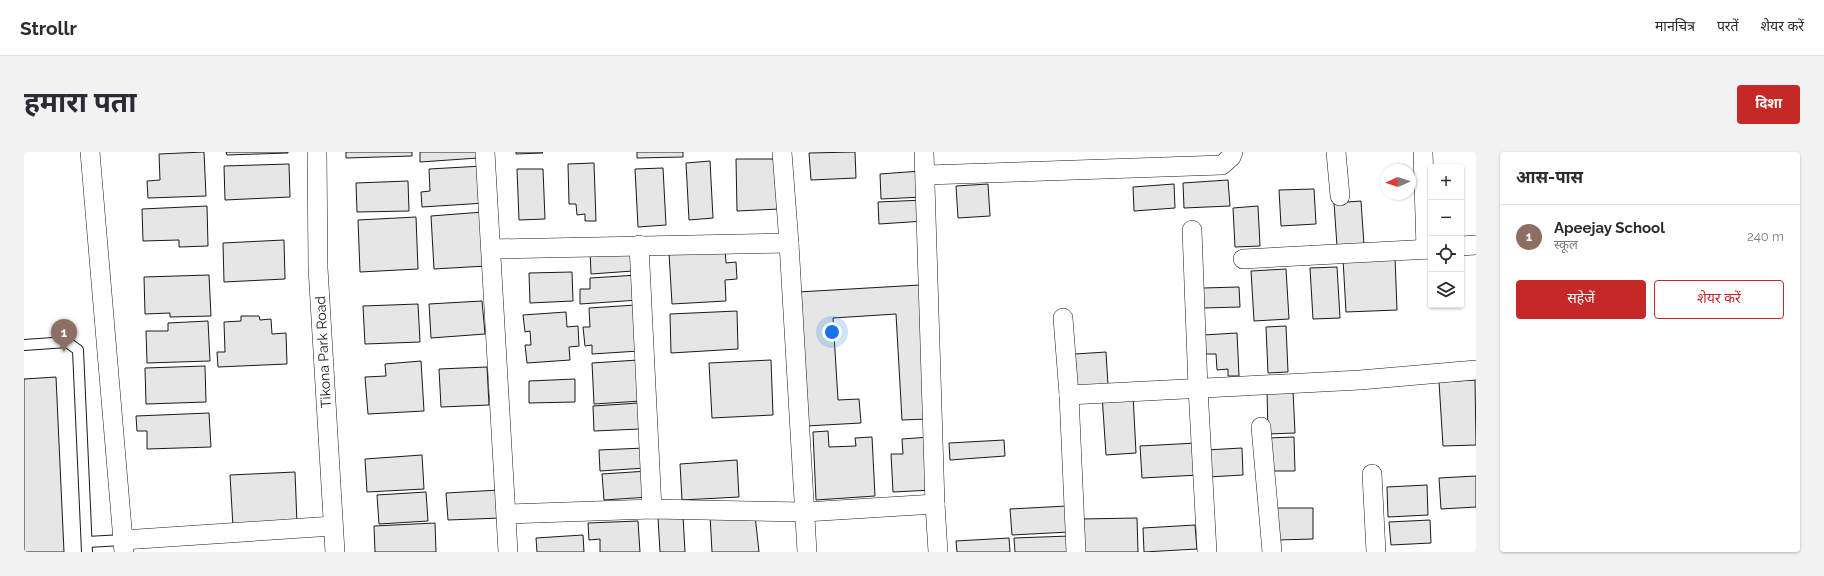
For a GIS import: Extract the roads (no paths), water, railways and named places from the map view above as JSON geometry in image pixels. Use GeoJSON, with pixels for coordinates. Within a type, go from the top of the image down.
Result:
{"type":"FeatureCollection","features":[{"type":"Feature","properties":{"kind":"street"},"geometry":{"type":"LineString","coordinates":[[90,152],[124,546],[333,526]]}},
{"type":"Feature","properties":{"kind":"street","name":"Tikona Park Road"},"geometry":{"type":"LineString","coordinates":[[317,152],[318,268],[335,552]]}},
{"type":"Feature","properties":{"kind":"street"},"geometry":{"type":"LineString","coordinates":[[485,152],[508,552]]}},
{"type":"Feature","properties":{"kind":"street"},"geometry":{"type":"LineString","coordinates":[[782,152],[790,242],[807,552]]}},
{"type":"Feature","properties":{"kind":"street"},"geometry":{"type":"LineString","coordinates":[[924,152],[926,175],[935,504],[938,552]]}},
{"type":"Feature","properties":{"kind":"street"},"geometry":{"type":"LineString","coordinates":[[926,175],[1134,160],[1222,165],[1231,157],[1233,152]]}},
{"type":"Feature","properties":{"kind":"street"},"geometry":{"type":"LineString","coordinates":[[1336,152],[1340,196]]}},
{"type":"Feature","properties":{"kind":"street"},"geometry":{"type":"LineString","coordinates":[[1243,259],[1428,249],[1423,152]]}},
{"type":"Feature","properties":{"kind":"street"},"geometry":{"type":"LineString","coordinates":[[1192,230],[1198,388],[1207,552]]}},
{"type":"Feature","properties":{"kind":"street"},"geometry":{"type":"LineString","coordinates":[[491,249],[790,242]]}},
{"type":"Feature","properties":{"kind":"street"},"geometry":{"type":"LineString","coordinates":[[639,245],[652,509]]}},
{"type":"Feature","properties":{"kind":"street"},"geometry":{"type":"LineString","coordinates":[[1464,246],[1476,245]]}},
{"type":"Feature","properties":{"kind":"street"},"geometry":{"type":"LineString","coordinates":[[1063,318],[1069,395],[1076,552]]}},
{"type":"Feature","properties":{"kind":"street"},"geometry":{"type":"LineString","coordinates":[[1069,395],[1360,380],[1476,370]]}},
{"type":"Feature","properties":{"kind":"street"},"geometry":{"type":"LineString","coordinates":[[1261,427],[1272,552]]}},
{"type":"Feature","properties":{"kind":"street"},"geometry":{"type":"LineString","coordinates":[[1372,474],[1376,552]]}},
{"type":"Feature","properties":{"kind":"street"},"geometry":{"type":"LineString","coordinates":[[507,514],[652,509],[805,512],[935,504]]}},
{"type":"Feature","properties":{"kind":"lane"},"geometry":{"type":"LineString","coordinates":[[24,345],[67,342],[78,350],[87,547],[124,546]]}},
{"type":"Feature","properties":{"kind":"place","name":"Apeejay School"},"geometry":{"type":"Point","coordinates":[64,352]}}]}
